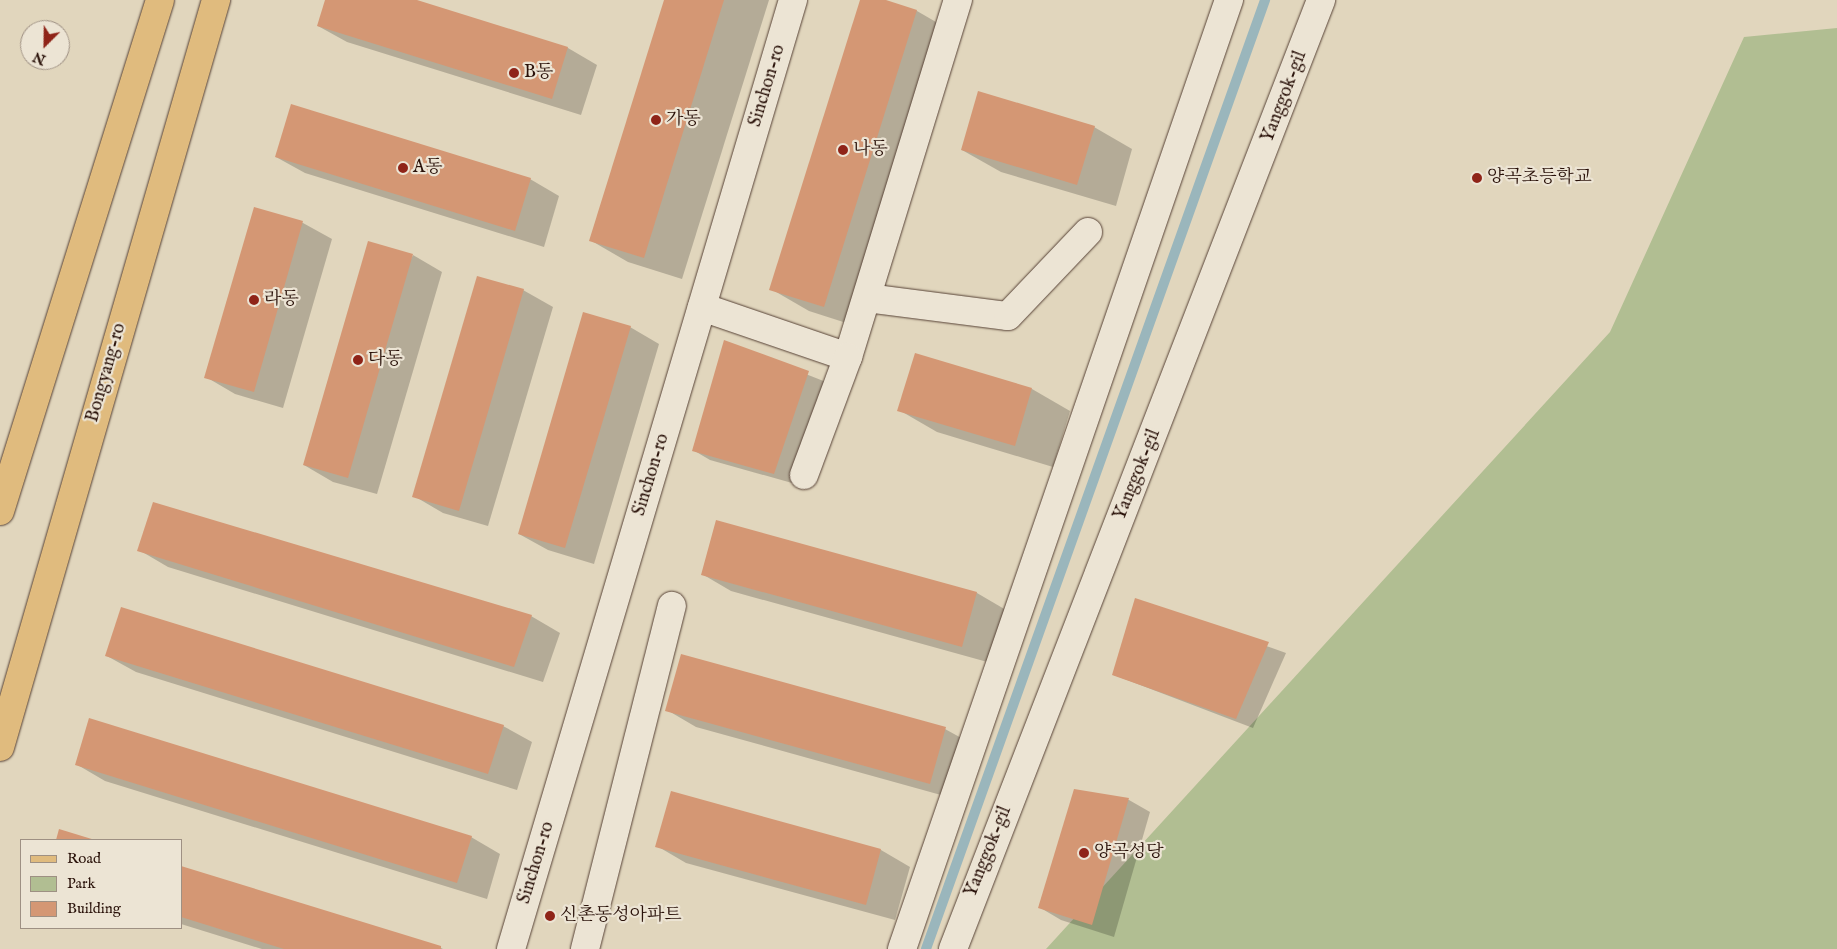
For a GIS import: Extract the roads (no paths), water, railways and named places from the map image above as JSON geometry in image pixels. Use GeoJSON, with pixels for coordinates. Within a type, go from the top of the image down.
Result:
{"type":"FeatureCollection","features":[{"type":"Feature","properties":{"kind":"main road"},"geometry":{"type":"LineString","coordinates":[[0,511],[160,0]]}},
{"type":"Feature","properties":{"kind":"main road","name":"Bongyang-ro"},"geometry":{"type":"LineString","coordinates":[[0,747],[216,0]]}},
{"type":"Feature","properties":{"kind":"street","name":"Sinchon-ro"},"geometry":{"type":"LineString","coordinates":[[511,949],[793,0]]}},
{"type":"Feature","properties":{"kind":"street"},"geometry":{"type":"LineString","coordinates":[[804,475],[848,357],[958,0]]}},
{"type":"Feature","properties":{"kind":"street"},"geometry":{"type":"LineString","coordinates":[[902,949],[1229,0]]}},
{"type":"Feature","properties":{"kind":"street","name":"Yanggok-gil"},"geometry":{"type":"LineString","coordinates":[[953,949],[1321,0]]}},
{"type":"Feature","properties":{"kind":"street"},"geometry":{"type":"LineString","coordinates":[[867,298],[1008,316],[1088,232]]}},
{"type":"Feature","properties":{"kind":"street"},"geometry":{"type":"LineString","coordinates":[[702,306],[848,357]]}},
{"type":"Feature","properties":{"kind":"street"},"geometry":{"type":"LineString","coordinates":[[585,949],[672,606]]}},
{"type":"Feature","properties":{"kind":"waterway"},"geometry":{"type":"LineString","coordinates":[[926,949],[1265,0]]}},
{"type":"Feature","properties":{"kind":"place","name":"B동"},"geometry":{"type":"Point","coordinates":[514,73]}},
{"type":"Feature","properties":{"kind":"place","name":"가동"},"geometry":{"type":"Point","coordinates":[656,120]}},
{"type":"Feature","properties":{"kind":"place","name":"나동"},"geometry":{"type":"Point","coordinates":[843,150]}},
{"type":"Feature","properties":{"kind":"place","name":"A동"},"geometry":{"type":"Point","coordinates":[403,168]}},
{"type":"Feature","properties":{"kind":"place","name":"양곡초등학교"},"geometry":{"type":"Point","coordinates":[1477,178]}},
{"type":"Feature","properties":{"kind":"place","name":"라동"},"geometry":{"type":"Point","coordinates":[254,300]}},
{"type":"Feature","properties":{"kind":"place","name":"다동"},"geometry":{"type":"Point","coordinates":[358,360]}},
{"type":"Feature","properties":{"kind":"place","name":"양곡성당"},"geometry":{"type":"Point","coordinates":[1084,853]}},
{"type":"Feature","properties":{"kind":"place","name":"신촌동성아파트"},"geometry":{"type":"Point","coordinates":[550,916]}}]}
